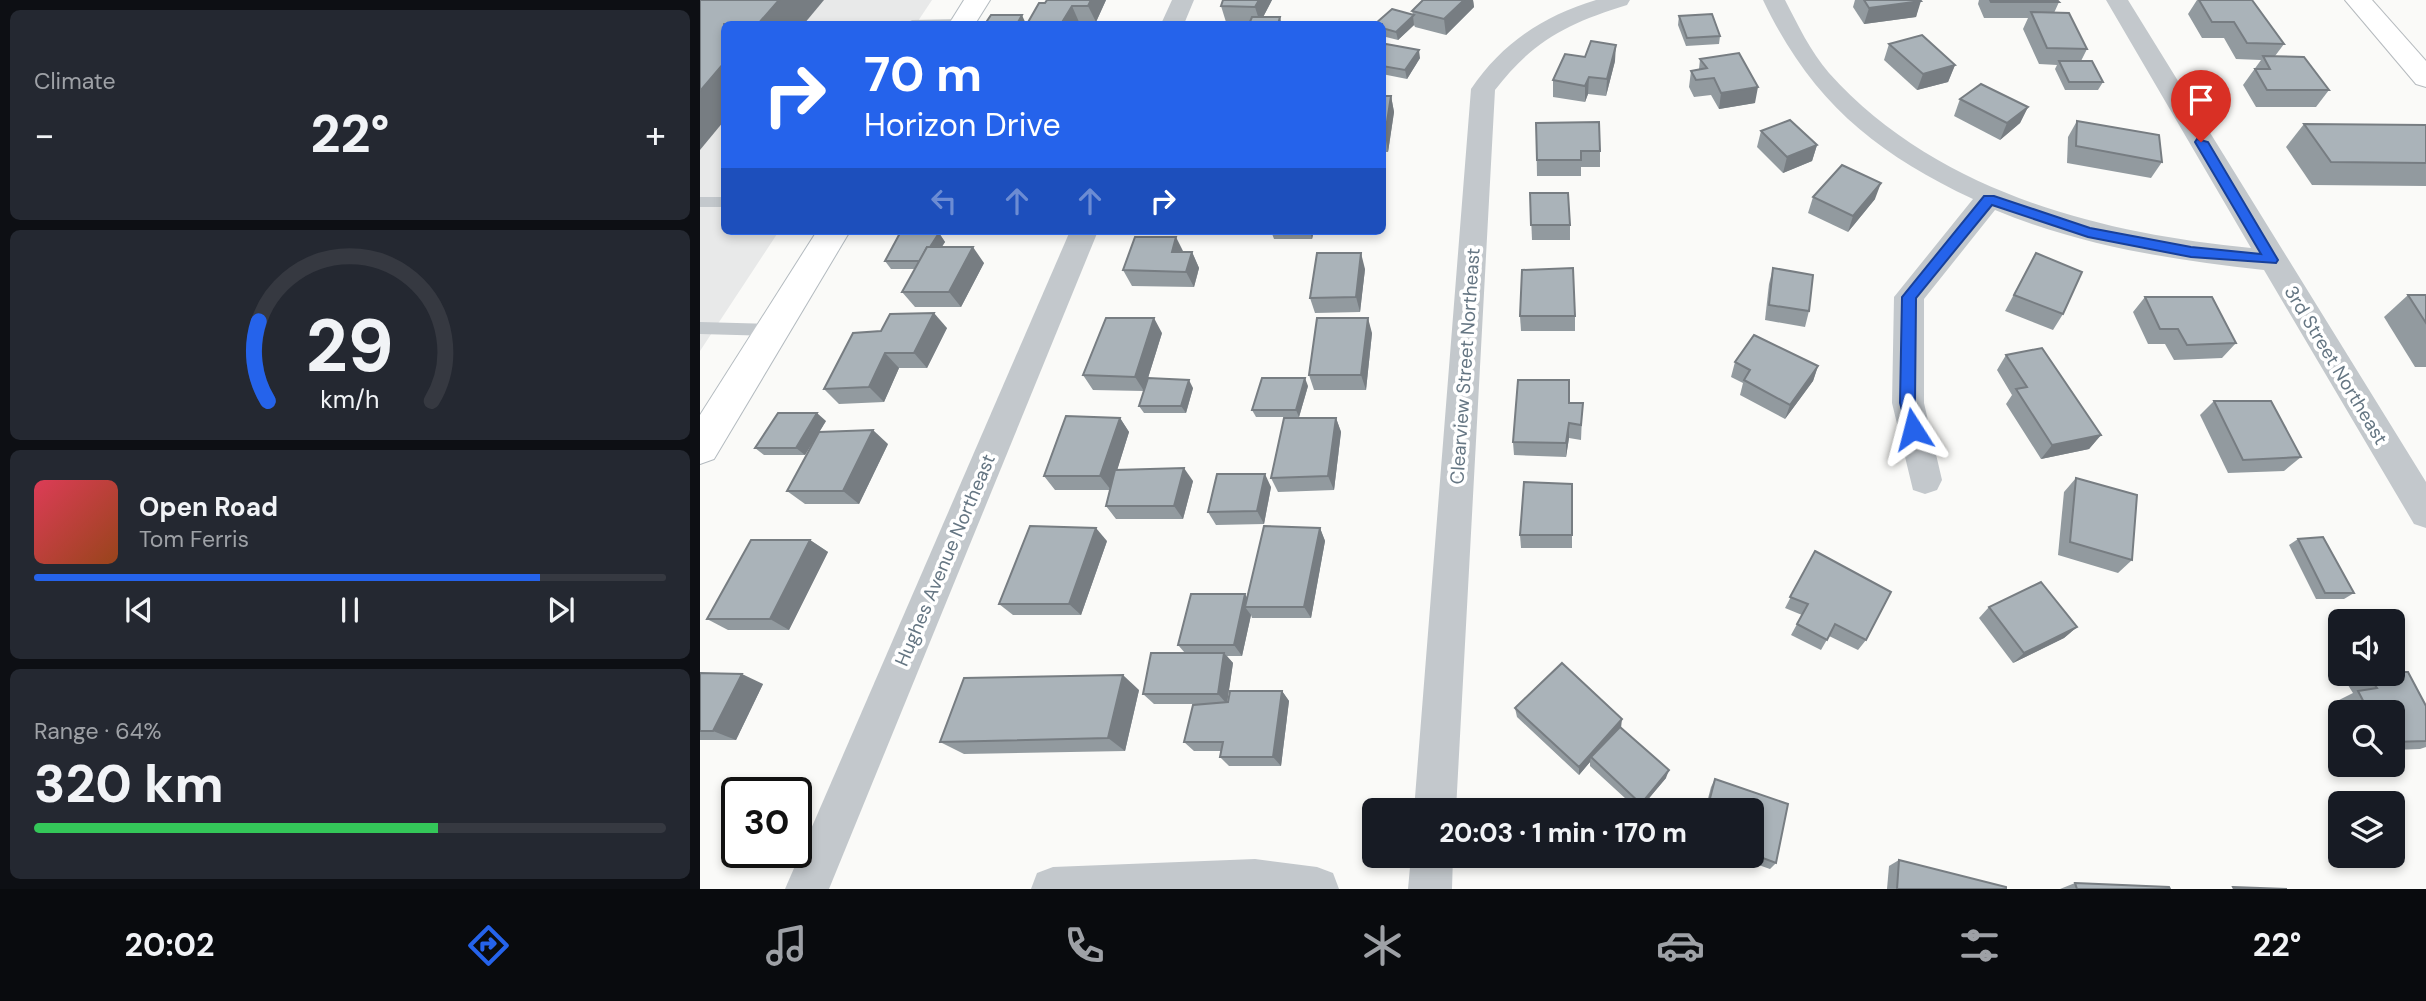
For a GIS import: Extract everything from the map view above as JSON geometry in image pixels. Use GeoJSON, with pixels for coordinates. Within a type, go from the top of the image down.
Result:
{"type":"FeatureCollection","features":[{"type":"Feature","properties":{"kind":"street"},"geometry":{"type":"LineString","coordinates":[[964,21],[977,0]]}},
{"type":"Feature","properties":{"kind":"street"},"geometry":{"type":"LineString","coordinates":[[1174,21],[1183,0]]}},
{"type":"Feature","properties":{"kind":"street","name":"Clearview Street Northeast"},"geometry":{"type":"LineString","coordinates":[[1436,798],[1483,89],[1507,56],[1532,35],[1572,14],[1619,0]]}},
{"type":"Feature","properties":{"kind":"street"},"geometry":{"type":"LineString","coordinates":[[1774,0],[1796,45],[1832,90],[1893,143],[1989,199],[2088,233],[2191,252],[2271,260]]}},
{"type":"Feature","properties":{"kind":"street","name":"3rd Street Northeast"},"geometry":{"type":"LineString","coordinates":[[2117,0],[2271,260],[2426,513]]}},
{"type":"Feature","properties":{"kind":"street"},"geometry":{"type":"LineString","coordinates":[[2358,0],[2426,78]]}},
{"type":"Feature","properties":{"kind":"street"},"geometry":{"type":"LineString","coordinates":[[1925,480],[1908,403],[1909,297],[1989,199]]}},
{"type":"Feature","properties":{"kind":"street"},"geometry":{"type":"LineString","coordinates":[[700,448],[832,235]]}},
{"type":"Feature","properties":{"kind":"street","name":"Hughes Avenue Northeast"},"geometry":{"type":"LineString","coordinates":[[807,889],[1082,235]]}},
{"type":"Feature","properties":{"kind":"street"},"geometry":{"type":"LineString","coordinates":[[1430,889],[1431,868]]}},
{"type":"Feature","properties":{"kind":"street"},"geometry":{"type":"LineString","coordinates":[[1053,889],[1255,881],[1317,889]]}},
{"type":"Feature","properties":{"kind":"lane"},"geometry":{"type":"LineString","coordinates":[[700,202],[721,202]]}},
{"type":"Feature","properties":{"kind":"lane"},"geometry":{"type":"LineString","coordinates":[[700,328],[773,330]]}},
{"type":"Feature","properties":{"kind":"shaded area"},"geometry":{"type":"Polygon","coordinates":[[[700,0],[932,0],[918,21],[721,21],[721,235],[776,235],[700,351],[700,0]]]}},
{"type":"Feature","properties":{"kind":"building"},"geometry":{"type":"Polygon","coordinates":[[[700,0],[779,0],[761,21],[721,21],[721,66],[700,91],[700,0]]]}},
{"type":"Feature","properties":{"kind":"building"},"geometry":{"type":"Polygon","coordinates":[[[1047,0],[1091,0],[1088,6],[1072,6],[1063,21],[1029,21],[1039,3],[1045,3],[1047,0]]]}},
{"type":"Feature","properties":{"kind":"building"},"geometry":{"type":"Polygon","coordinates":[[[1223,0],[1259,0],[1255,7],[1221,6],[1223,0]]]}},
{"type":"Feature","properties":{"kind":"building"},"geometry":{"type":"Polygon","coordinates":[[[1423,0],[1464,0],[1444,19],[1412,11],[1423,0]]]}},
{"type":"Feature","properties":{"kind":"building"},"geometry":{"type":"Polygon","coordinates":[[[1864,0],[1920,0],[1921,1],[1869,8],[1864,0]]]}},
{"type":"Feature","properties":{"kind":"building"},"geometry":{"type":"Polygon","coordinates":[[[1990,0],[2057,0],[2059,2],[1991,2],[1990,0]]]}},
{"type":"Feature","properties":{"kind":"building"},"geometry":{"type":"Polygon","coordinates":[[[2199,0],[2252,0],[2284,44],[2247,43],[2234,22],[2212,22],[2199,0]]]}},
{"type":"Feature","properties":{"kind":"building"},"geometry":{"type":"Polygon","coordinates":[[[1392,9],[1414,15],[1396,32],[1386,29],[1386,21],[1378,21],[1392,9]]]}},
{"type":"Feature","properties":{"kind":"building"},"geometry":{"type":"Polygon","coordinates":[[[2031,12],[2069,13],[2087,49],[2047,48],[2031,12]]]}},
{"type":"Feature","properties":{"kind":"building"},"geometry":{"type":"Polygon","coordinates":[[[1712,14],[1720,36],[1687,38],[1679,16],[1712,14]]]}},
{"type":"Feature","properties":{"kind":"building"},"geometry":{"type":"Polygon","coordinates":[[[991,15],[1022,15],[1019,21],[987,21],[991,15]]]}},
{"type":"Feature","properties":{"kind":"building"},"geometry":{"type":"Polygon","coordinates":[[[1252,17],[1280,17],[1279,21],[1250,21],[1252,17]]]}},
{"type":"Feature","properties":{"kind":"building"},"geometry":{"type":"Polygon","coordinates":[[[1922,35],[1955,65],[1923,74],[1889,44],[1922,35]]]}},
{"type":"Feature","properties":{"kind":"building"},"geometry":{"type":"Polygon","coordinates":[[[1591,41],[1616,45],[1607,79],[1589,77],[1585,86],[1553,80],[1565,54],[1585,57],[1591,41]]]}},
{"type":"Feature","properties":{"kind":"building"},"geometry":{"type":"Polygon","coordinates":[[[1386,44],[1419,50],[1405,70],[1386,67],[1386,44]]]}},
{"type":"Feature","properties":{"kind":"building"},"geometry":{"type":"Polygon","coordinates":[[[1739,53],[1758,87],[1721,93],[1714,78],[1696,80],[1691,71],[1707,68],[1700,59],[1739,53]]]}},
{"type":"Feature","properties":{"kind":"building"},"geometry":{"type":"Polygon","coordinates":[[[2263,56],[2304,57],[2329,90],[2267,90],[2255,69],[2270,69],[2263,56]]]}},
{"type":"Feature","properties":{"kind":"building"},"geometry":{"type":"Polygon","coordinates":[[[2059,61],[2092,61],[2103,82],[2069,82],[2059,61]]]}},
{"type":"Feature","properties":{"kind":"building"},"geometry":{"type":"Polygon","coordinates":[[[1981,84],[2028,107],[2007,123],[1960,99],[1981,84]]]}},
{"type":"Feature","properties":{"kind":"building"},"geometry":{"type":"Polygon","coordinates":[[[1386,96],[1391,96],[1386,128],[1386,96]]]}},
{"type":"Feature","properties":{"kind":"building"},"geometry":{"type":"Polygon","coordinates":[[[1790,120],[1817,145],[1787,157],[1761,131],[1790,120]]]}},
{"type":"Feature","properties":{"kind":"building"},"geometry":{"type":"Polygon","coordinates":[[[2077,121],[2159,135],[2162,162],[2076,146],[2077,121]]]}},
{"type":"Feature","properties":{"kind":"building"},"geometry":{"type":"Polygon","coordinates":[[[1599,122],[1600,151],[1581,151],[1581,160],[1537,160],[1536,123],[1599,122]]]}},
{"type":"Feature","properties":{"kind":"building"},"geometry":{"type":"Polygon","coordinates":[[[2304,124],[2426,125],[2426,163],[2331,162],[2304,124]]]}},
{"type":"Feature","properties":{"kind":"building"},"geometry":{"type":"Polygon","coordinates":[[[1842,165],[1881,183],[1853,216],[1813,197],[1842,165]]]}},
{"type":"Feature","properties":{"kind":"building"},"geometry":{"type":"Polygon","coordinates":[[[1530,193],[1568,193],[1570,225],[1531,225],[1530,193]]]}},
{"type":"Feature","properties":{"kind":"building"},"geometry":{"type":"Polygon","coordinates":[[[899,235],[938,235],[920,261],[885,261],[899,235]]]}},
{"type":"Feature","properties":{"kind":"building"},"geometry":{"type":"Polygon","coordinates":[[[1135,237],[1176,237],[1172,252],[1192,252],[1186,272],[1123,270],[1135,237]]]}},
{"type":"Feature","properties":{"kind":"building"},"geometry":{"type":"Polygon","coordinates":[[[927,247],[973,247],[949,292],[902,292],[927,247]]]}},
{"type":"Feature","properties":{"kind":"building"},"geometry":{"type":"Polygon","coordinates":[[[1317,253],[1361,253],[1356,297],[1310,298],[1317,253]]]}},
{"type":"Feature","properties":{"kind":"building"},"geometry":{"type":"Polygon","coordinates":[[[2036,253],[2082,272],[2063,314],[2014,295],[2036,253]]]}},
{"type":"Feature","properties":{"kind":"building"},"geometry":{"type":"Polygon","coordinates":[[[1573,268],[1575,316],[1520,316],[1522,270],[1573,268]]]}},
{"type":"Feature","properties":{"kind":"building"},"geometry":{"type":"Polygon","coordinates":[[[1773,268],[1813,275],[1809,311],[1769,305],[1773,268]]]}},
{"type":"Feature","properties":{"kind":"building"},"geometry":{"type":"Polygon","coordinates":[[[2408,295],[2426,295],[2426,323],[2408,295]]]}},
{"type":"Feature","properties":{"kind":"building"},"geometry":{"type":"Polygon","coordinates":[[[2145,297],[2212,297],[2236,343],[2187,345],[2178,329],[2160,329],[2145,297]]]}},
{"type":"Feature","properties":{"kind":"building"},"geometry":{"type":"Polygon","coordinates":[[[934,313],[914,353],[885,353],[869,387],[824,389],[853,333],[881,331],[890,314],[934,313]]]}},
{"type":"Feature","properties":{"kind":"building"},"geometry":{"type":"Polygon","coordinates":[[[1106,318],[1154,318],[1135,377],[1083,375],[1106,318]]]}},
{"type":"Feature","properties":{"kind":"building"},"geometry":{"type":"Polygon","coordinates":[[[1317,318],[1368,318],[1361,375],[1309,375],[1317,318]]]}},
{"type":"Feature","properties":{"kind":"building"},"geometry":{"type":"Polygon","coordinates":[[[1754,335],[1818,366],[1790,405],[1744,380],[1750,370],[1735,362],[1754,335]]]}},
{"type":"Feature","properties":{"kind":"building"},"geometry":{"type":"Polygon","coordinates":[[[2042,348],[2101,435],[2052,445],[2016,389],[2027,387],[2006,355],[2042,348]]]}},
{"type":"Feature","properties":{"kind":"building"},"geometry":{"type":"Polygon","coordinates":[[[1148,378],[1189,380],[1181,406],[1139,406],[1148,378]]]}},
{"type":"Feature","properties":{"kind":"building"},"geometry":{"type":"Polygon","coordinates":[[[1262,378],[1305,378],[1296,410],[1252,410],[1262,378]]]}},
{"type":"Feature","properties":{"kind":"building"},"geometry":{"type":"Polygon","coordinates":[[[1518,380],[1569,380],[1569,403],[1583,403],[1581,425],[1569,423],[1566,443],[1513,442],[1518,380]]]}},
{"type":"Feature","properties":{"kind":"building"},"geometry":{"type":"Polygon","coordinates":[[[2214,401],[2271,401],[2301,457],[2243,460],[2214,401]]]}},
{"type":"Feature","properties":{"kind":"building"},"geometry":{"type":"Polygon","coordinates":[[[778,413],[817,413],[796,448],[755,448],[778,413]]]}},
{"type":"Feature","properties":{"kind":"building"},"geometry":{"type":"Polygon","coordinates":[[[1066,416],[1120,418],[1100,476],[1044,476],[1066,416]]]}},
{"type":"Feature","properties":{"kind":"building"},"geometry":{"type":"Polygon","coordinates":[[[1284,418],[1336,418],[1328,476],[1271,478],[1284,418]]]}},
{"type":"Feature","properties":{"kind":"building"},"geometry":{"type":"Polygon","coordinates":[[[873,430],[843,491],[787,491],[819,432],[873,430]]]}},
{"type":"Feature","properties":{"kind":"building"},"geometry":{"type":"Polygon","coordinates":[[[1184,468],[1174,506],[1106,506],[1115,470],[1184,468]]]}},
{"type":"Feature","properties":{"kind":"building"},"geometry":{"type":"Polygon","coordinates":[[[1217,474],[1265,474],[1257,511],[1208,512],[1217,474]]]}},
{"type":"Feature","properties":{"kind":"building"},"geometry":{"type":"Polygon","coordinates":[[[2076,478],[2137,495],[2132,560],[2070,542],[2076,478]]]}},
{"type":"Feature","properties":{"kind":"building"},"geometry":{"type":"Polygon","coordinates":[[[1524,482],[1572,484],[1572,535],[1520,535],[1524,482]]]}},
{"type":"Feature","properties":{"kind":"building"},"geometry":{"type":"Polygon","coordinates":[[[1030,526],[1096,528],[1069,604],[999,604],[1030,526]]]}},
{"type":"Feature","properties":{"kind":"building"},"geometry":{"type":"Polygon","coordinates":[[[1264,526],[1320,528],[1304,607],[1245,607],[1264,526]]]}},
{"type":"Feature","properties":{"kind":"building"},"geometry":{"type":"Polygon","coordinates":[[[2323,537],[2354,593],[2325,593],[2298,539],[2323,537]]]}},
{"type":"Feature","properties":{"kind":"building"},"geometry":{"type":"Polygon","coordinates":[[[751,540],[810,540],[770,619],[707,619],[751,540]]]}},
{"type":"Feature","properties":{"kind":"building"},"geometry":{"type":"Polygon","coordinates":[[[1815,551],[1891,592],[1866,640],[1835,624],[1827,640],[1797,624],[1808,604],[1790,597],[1815,551]]]}},
{"type":"Feature","properties":{"kind":"building"},"geometry":{"type":"Polygon","coordinates":[[[2041,582],[2077,627],[2024,653],[1989,607],[2041,582]]]}},
{"type":"Feature","properties":{"kind":"building"},"geometry":{"type":"Polygon","coordinates":[[[1191,594],[1245,594],[1234,645],[1178,645],[1191,594]]]}},
{"type":"Feature","properties":{"kind":"building"},"geometry":{"type":"Polygon","coordinates":[[[1151,653],[1224,653],[1218,694],[1143,694],[1151,653]]]}},
{"type":"Feature","properties":{"kind":"building"},"geometry":{"type":"Polygon","coordinates":[[[1562,663],[1622,719],[1579,767],[1515,708],[1562,663]]]}},
{"type":"Feature","properties":{"kind":"building"},"geometry":{"type":"Polygon","coordinates":[[[2405,672],[2408,672],[2426,706],[2426,741],[2405,742],[2405,700],[2363,700],[2358,691],[2377,688],[2376,686],[2405,686],[2405,672]]]}},
{"type":"Feature","properties":{"kind":"building"},"geometry":{"type":"Polygon","coordinates":[[[700,673],[742,674],[713,731],[700,731],[700,673]]]}},
{"type":"Feature","properties":{"kind":"building"},"geometry":{"type":"Polygon","coordinates":[[[1123,675],[1108,738],[940,742],[964,678],[1123,675]]]}},
{"type":"Feature","properties":{"kind":"building"},"geometry":{"type":"Polygon","coordinates":[[[1230,691],[1282,691],[1273,757],[1220,757],[1223,742],[1184,742],[1193,705],[1228,702],[1230,691]]]}},
{"type":"Feature","properties":{"kind":"building"},"geometry":{"type":"Polygon","coordinates":[[[1620,727],[1669,770],[1646,798],[1635,798],[1591,757],[1620,727]]]}},
{"type":"Feature","properties":{"kind":"building"},"geometry":{"type":"Polygon","coordinates":[[[1715,779],[1788,804],[1776,863],[1764,858],[1764,798],[1710,798],[1715,779]]]}},
{"type":"Feature","properties":{"kind":"building"},"geometry":{"type":"Polygon","coordinates":[[[1899,860],[2006,887],[2006,889],[1897,889],[1899,860]]]}},
{"type":"Feature","properties":{"kind":"building"},"geometry":{"type":"Polygon","coordinates":[[[2075,883],[2169,887],[2170,889],[2077,889],[2075,883]]]}},
{"type":"Feature","properties":{"kind":"building"},"geometry":{"type":"Polygon","coordinates":[[[2233,887],[2287,889],[2234,889],[2233,887]]]}},
{"type":"Feature","properties":{"kind":"route"},"geometry":{"type":"LineString","coordinates":[[1913,429],[1908,403],[1909,297],[1989,199],[2088,233],[2191,252],[2271,260],[2201,142]]}}]}
